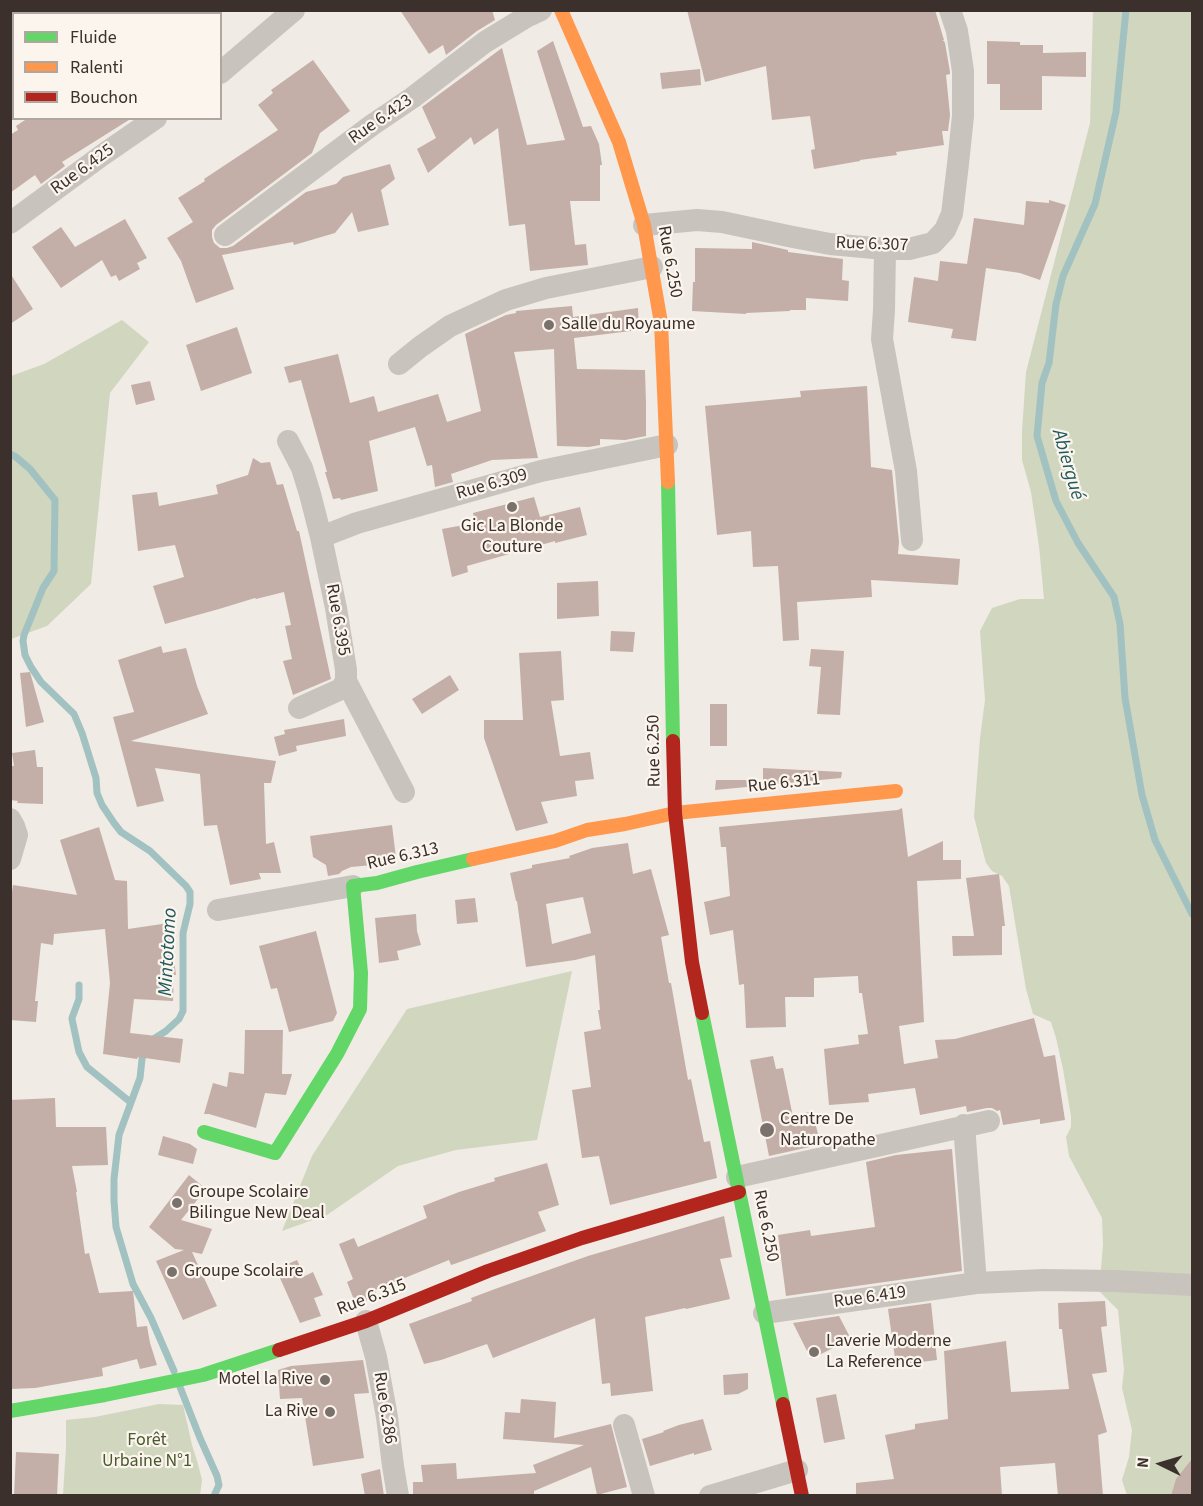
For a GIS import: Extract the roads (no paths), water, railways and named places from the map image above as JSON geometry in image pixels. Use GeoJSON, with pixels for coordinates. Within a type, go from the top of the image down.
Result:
{"type":"FeatureCollection","features":[{"type":"Feature","properties":{"kind":"street"},"geometry":{"type":"LineString","coordinates":[[222,71],[294,10]]}},
{"type":"Feature","properties":{"kind":"street","name":"Rue 6.423"},"geometry":{"type":"LineString","coordinates":[[225,235],[485,42],[541,10]]}},
{"type":"Feature","properties":{"kind":"street","name":"Rue 6.250"},"geometry":{"type":"LineString","coordinates":[[561,10],[619,142],[644,225],[652,267],[661,323],[667,445],[675,813],[692,962],[802,1496]]}},
{"type":"Feature","properties":{"kind":"street","name":"Rue 6.307"},"geometry":{"type":"LineString","coordinates":[[644,225],[697,220],[722,222],[821,242],[885,249],[909,249],[933,243],[945,230],[952,214],[963,116],[963,71],[957,31],[950,10]]}},
{"type":"Feature","properties":{"kind":"street","name":"Rue 6.425"},"geometry":{"type":"LineString","coordinates":[[10,223],[153,120]]}},
{"type":"Feature","properties":{"kind":"street"},"geometry":{"type":"LineString","coordinates":[[885,249],[882,339],[906,471],[912,540]]}},
{"type":"Feature","properties":{"kind":"street"},"geometry":{"type":"LineString","coordinates":[[399,364],[450,326],[507,300],[546,288],[652,267]]}},
{"type":"Feature","properties":{"kind":"street","name":"Rue 6.395"},"geometry":{"type":"LineString","coordinates":[[288,441],[302,468],[321,537],[336,608],[346,681],[404,792]]}},
{"type":"Feature","properties":{"kind":"street","name":"Rue 6.309"},"geometry":{"type":"LineString","coordinates":[[321,537],[357,523],[541,471],[667,445]]}},
{"type":"Feature","properties":{"kind":"street"},"geometry":{"type":"LineString","coordinates":[[299,708],[341,689],[346,681]]}},
{"type":"Feature","properties":{"kind":"street","name":"Rue 6.311"},"geometry":{"type":"LineString","coordinates":[[675,813],[896,791]]}},
{"type":"Feature","properties":{"kind":"street","name":"Rue 6.313"},"geometry":{"type":"LineString","coordinates":[[204,1132],[275,1153],[337,1054],[360,1010],[361,973],[353,886],[377,883],[555,841],[587,830],[675,813]]}},
{"type":"Feature","properties":{"kind":"street"},"geometry":{"type":"LineString","coordinates":[[10,819],[17,835],[10,859]]}},
{"type":"Feature","properties":{"kind":"street"},"geometry":{"type":"LineString","coordinates":[[218,910],[353,886]]}},
{"type":"Feature","properties":{"kind":"street"},"geometry":{"type":"LineString","coordinates":[[738,1184],[964,1125],[989,1121]]}},
{"type":"Feature","properties":{"kind":"street"},"geometry":{"type":"LineString","coordinates":[[964,1125],[976,1283]]}},
{"type":"Feature","properties":{"kind":"street","name":"Rue 6.315"},"geometry":{"type":"LineString","coordinates":[[10,1411],[203,1375],[366,1321],[488,1271],[738,1184]]}},
{"type":"Feature","properties":{"kind":"street","name":"Rue 6.419"},"geometry":{"type":"LineString","coordinates":[[764,1313],[976,1283],[1044,1280],[1191,1285]]}},
{"type":"Feature","properties":{"kind":"street","name":"Rue 6.286"},"geometry":{"type":"LineString","coordinates":[[366,1321],[376,1357],[387,1417],[398,1496]]}},
{"type":"Feature","properties":{"kind":"street"},"geometry":{"type":"LineString","coordinates":[[624,1425],[644,1496]]}},
{"type":"Feature","properties":{"kind":"street"},"geometry":{"type":"LineString","coordinates":[[710,1496],[797,1470]]}},
{"type":"Feature","properties":{"kind":"waterway","name":"Abiergué"},"geometry":{"type":"LineString","coordinates":[[1126,10],[1116,112],[1095,204],[1063,276],[1056,304],[1049,363],[1042,383],[1037,436],[1056,501],[1078,543],[1114,597],[1120,624],[1125,698],[1142,795],[1155,840],[1192,914]]}},
{"type":"Feature","properties":{"kind":"waterway","name":"Mintotomo"},"geometry":{"type":"LineString","coordinates":[[10,454],[30,469],[55,500],[54,571],[43,588],[24,635],[25,655],[41,682],[74,714],[96,778],[97,793],[114,823],[121,832],[150,851],[190,892],[190,904],[183,933],[183,1011],[179,1019],[152,1040]]}},
{"type":"Feature","properties":{"kind":"waterway"},"geometry":{"type":"LineString","coordinates":[[72,1018],[79,999],[79,985]]}},
{"type":"Feature","properties":{"kind":"waterway"},"geometry":{"type":"LineString","coordinates":[[72,1019],[79,1052],[87,1067],[129,1101]]}},
{"type":"Feature","properties":{"kind":"waterway","name":"Mintotomo"},"geometry":{"type":"LineString","coordinates":[[143,1050],[140,1078],[119,1135],[114,1179],[116,1227],[133,1284],[174,1371]]}},
{"type":"Feature","properties":{"kind":"waterway","name":"Mintotomo"},"geometry":{"type":"LineString","coordinates":[[180,1387],[217,1476],[219,1485],[214,1496]]}},
{"type":"Feature","properties":{"kind":"place","name":"Salle du Royaume"},"geometry":{"type":"Point","coordinates":[549,325]}},
{"type":"Feature","properties":{"kind":"place","name":"Gic La Blonde Couture"},"geometry":{"type":"Point","coordinates":[512,507]}},
{"type":"Feature","properties":{"kind":"place","name":"Centre De Naturopathe"},"geometry":{"type":"Point","coordinates":[767,1130]}},
{"type":"Feature","properties":{"kind":"place","name":"Groupe Scolaire Bilingue New Deal"},"geometry":{"type":"Point","coordinates":[177,1203]}},
{"type":"Feature","properties":{"kind":"place","name":"Groupe Scolaire"},"geometry":{"type":"Point","coordinates":[172,1272]}},
{"type":"Feature","properties":{"kind":"place","name":"Laverie Moderne La Reference"},"geometry":{"type":"Point","coordinates":[814,1352]}},
{"type":"Feature","properties":{"kind":"place","name":"Motel la Rive"},"geometry":{"type":"Point","coordinates":[325,1380]}},
{"type":"Feature","properties":{"kind":"place","name":"La Rive"},"geometry":{"type":"Point","coordinates":[330,1412]}},
{"type":"Feature","properties":{"kind":"park label","name":"Forêt Urbaine N°1"},"geometry":{"type":"Point","coordinates":[147,1451]}}]}
